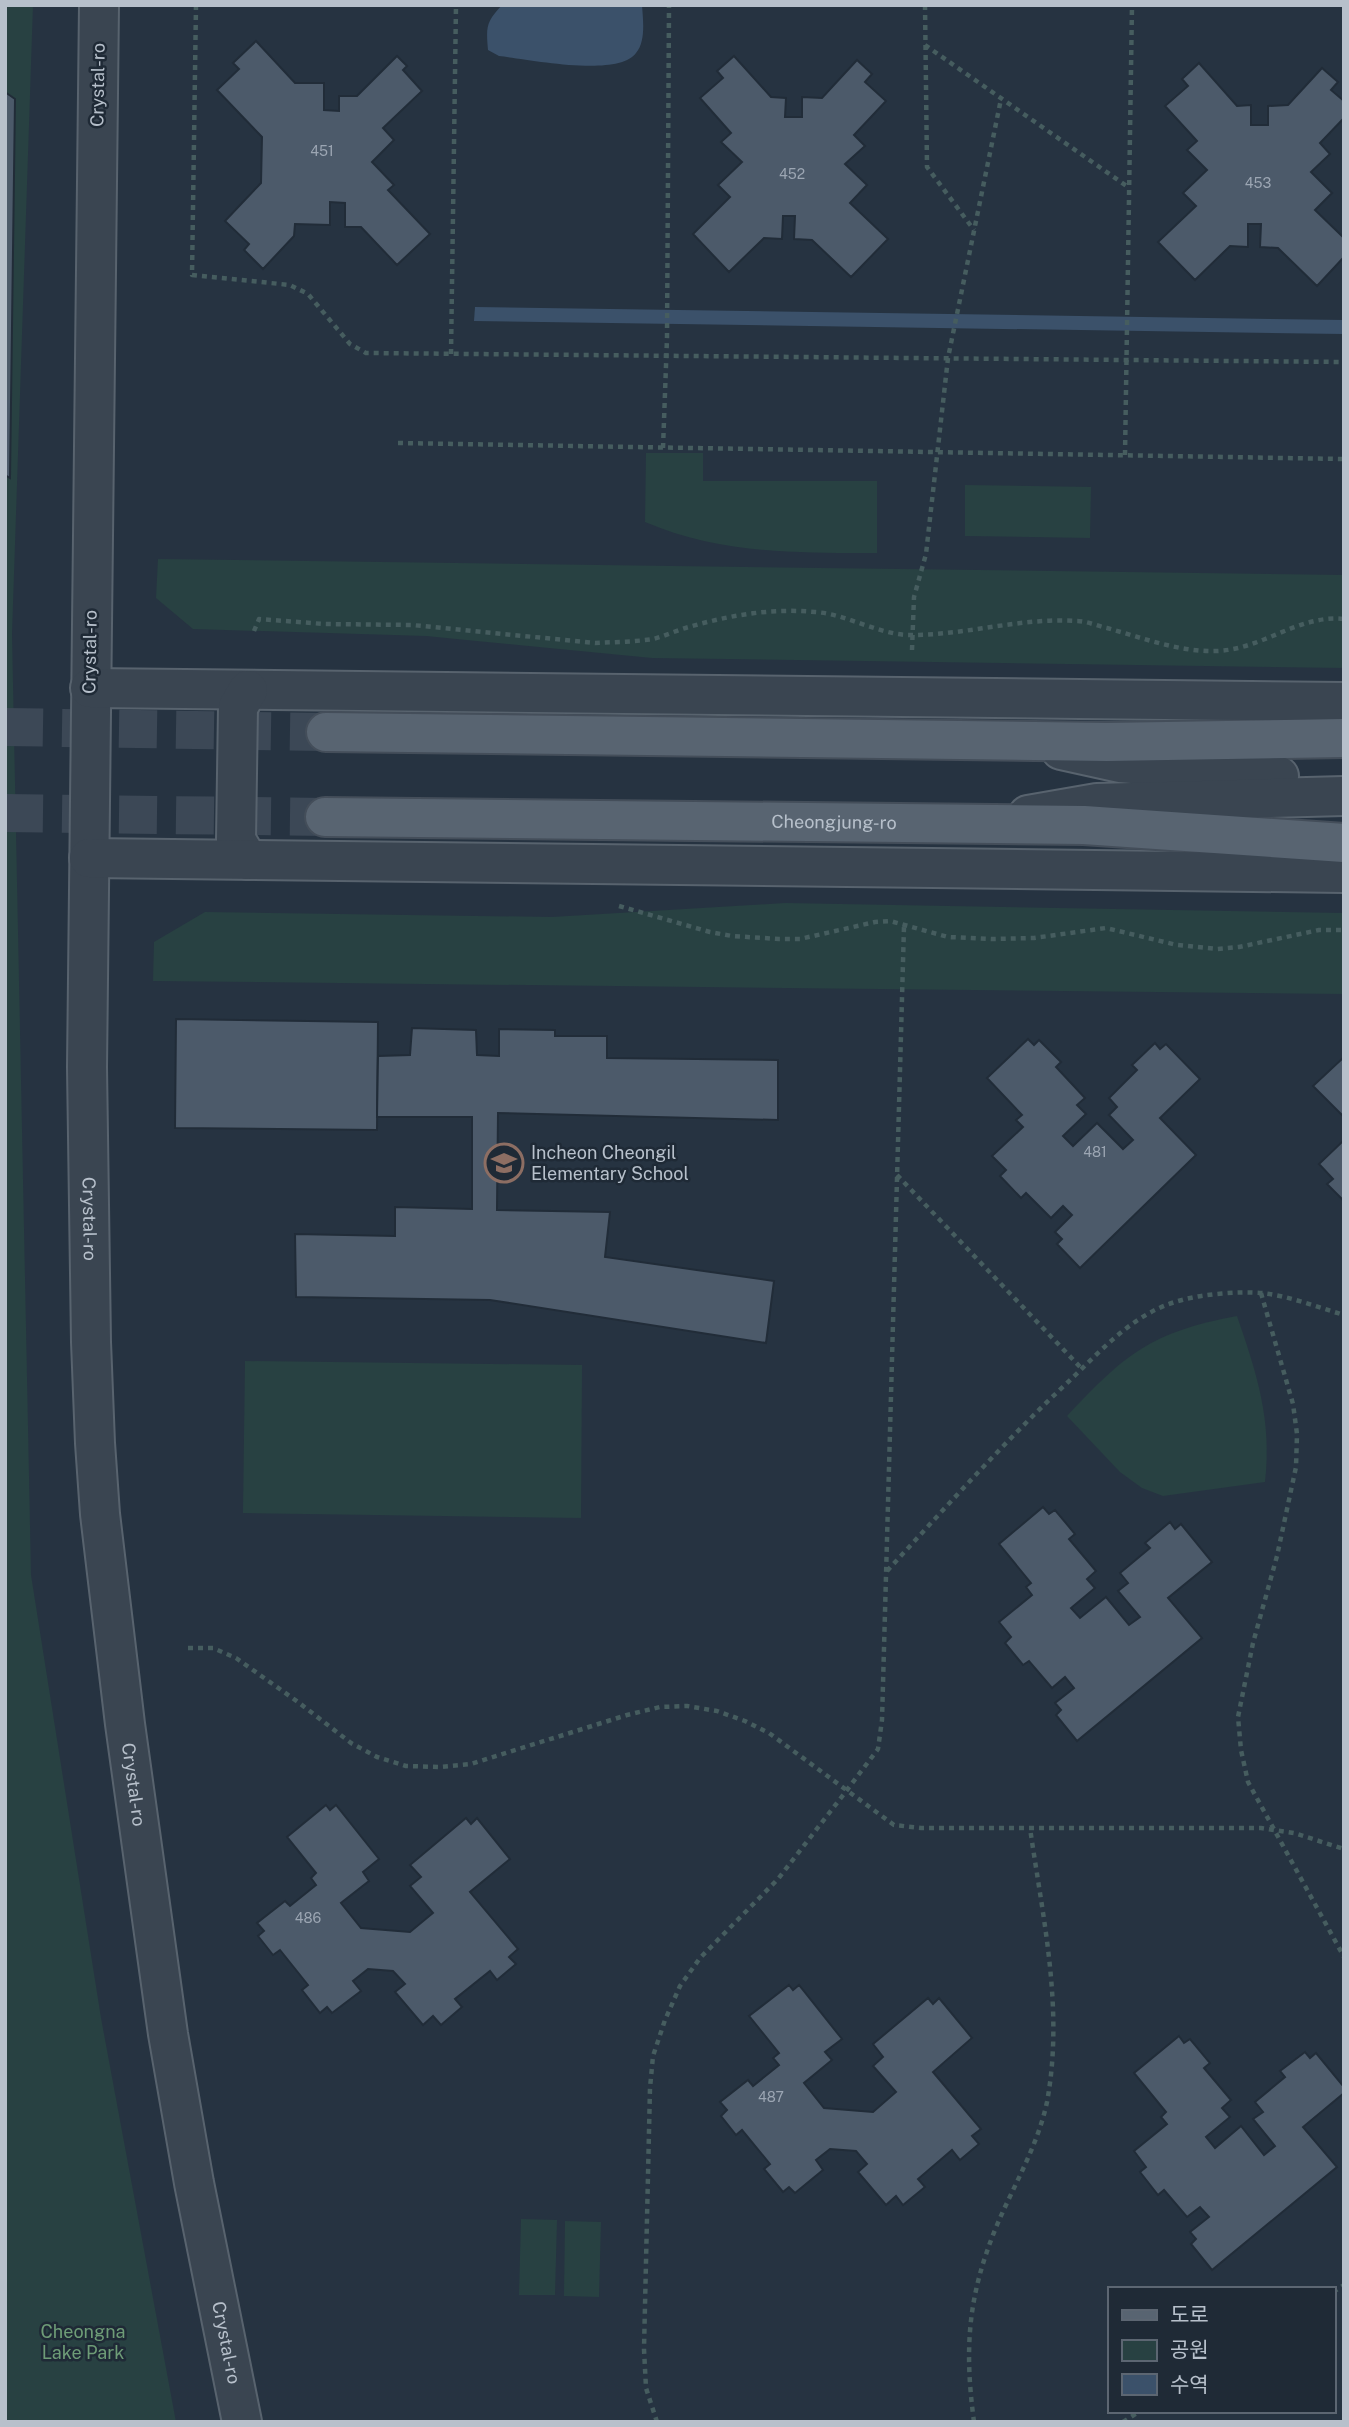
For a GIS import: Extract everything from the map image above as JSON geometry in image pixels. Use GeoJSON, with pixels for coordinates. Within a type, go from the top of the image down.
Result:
{"type":"FeatureCollection","features":[{"type":"Feature","properties":{"kind":"main road"},"geometry":{"type":"LineString","coordinates":[[326,732],[1024,741],[1344,738]]}},
{"type":"Feature","properties":{"kind":"main road","name":"Cheongjung-ro"},"geometry":{"type":"LineString","coordinates":[[325,817],[1084,825],[1344,843]]}},
{"type":"Feature","properties":{"kind":"street","name":"Crystal-ro"},"geometry":{"type":"LineString","coordinates":[[99,5],[87,1068],[92,1390],[100,1514],[125,1724],[168,2034],[194,2183],[242,2422]]}},
{"type":"Feature","properties":{"kind":"street"},"geometry":{"type":"LineString","coordinates":[[90,688],[1344,702]]}},
{"type":"Feature","properties":{"kind":"street"},"geometry":{"type":"LineString","coordinates":[[248,690],[238,707],[236,840],[248,860]]}},
{"type":"Feature","properties":{"kind":"street"},"geometry":{"type":"LineString","coordinates":[[1024,741],[1120,763],[1344,782]]}},
{"type":"Feature","properties":{"kind":"street"},"geometry":{"type":"LineString","coordinates":[[982,824],[1097,803],[1344,796]]}},
{"type":"Feature","properties":{"kind":"street"},"geometry":{"type":"LineString","coordinates":[[89,858],[1344,873]]}},
{"type":"Feature","properties":{"kind":"path"},"geometry":{"type":"LineString","coordinates":[[196,5],[192,275],[290,285],[308,294],[350,344],[366,353],[1344,362]]}},
{"type":"Feature","properties":{"kind":"path"},"geometry":{"type":"LineString","coordinates":[[451,354],[456,5]]}},
{"type":"Feature","properties":{"kind":"path"},"geometry":{"type":"LineString","coordinates":[[663,448],[667,355],[669,5]]}},
{"type":"Feature","properties":{"kind":"path"},"geometry":{"type":"LineString","coordinates":[[925,5],[927,167],[974,230]]}},
{"type":"Feature","properties":{"kind":"path"},"geometry":{"type":"LineString","coordinates":[[1125,455],[1132,5]]}},
{"type":"Feature","properties":{"kind":"path"},"geometry":{"type":"LineString","coordinates":[[925,46],[1129,187]]}},
{"type":"Feature","properties":{"kind":"path"},"geometry":{"type":"LineString","coordinates":[[912,650],[914,597],[926,554],[948,358],[1001,99]]}},
{"type":"Feature","properties":{"kind":"path"},"geometry":{"type":"LineString","coordinates":[[398,443],[1344,458]]}},
{"type":"Feature","properties":{"kind":"path"},"geometry":{"type":"LineString","coordinates":[[254,631],[259,620],[412,625],[582,642],[625,642],[655,638],[750,612],[782,611],[817,612],[875,629],[914,635],[975,631],[1041,621],[1079,621],[1172,646],[1218,651],[1280,635],[1306,622],[1344,619]]}},
{"type":"Feature","properties":{"kind":"path"},"geometry":{"type":"LineString","coordinates":[[611,903],[700,929],[742,937],[800,939],[890,921],[947,937],[1014,939],[1107,928],[1177,945],[1217,949],[1319,930],[1344,930]]}},
{"type":"Feature","properties":{"kind":"path"},"geometry":{"type":"LineString","coordinates":[[657,2422],[646,2388],[644,2349],[653,2056],[680,1986],[700,1958],[778,1879],[878,1749],[882,1720],[904,926]]}},
{"type":"Feature","properties":{"kind":"path"},"geometry":{"type":"LineString","coordinates":[[897,1175],[1082,1368]]}},
{"type":"Feature","properties":{"kind":"path"},"geometry":{"type":"LineString","coordinates":[[886,1572],[1017,1432],[1082,1368],[1123,1329],[1149,1314],[1181,1300],[1261,1293],[1344,1315]]}},
{"type":"Feature","properties":{"kind":"path"},"geometry":{"type":"LineString","coordinates":[[1261,1293],[1293,1404],[1297,1434],[1296,1467],[1238,1717],[1241,1750],[1248,1782],[1344,1957]]}},
{"type":"Feature","properties":{"kind":"path"},"geometry":{"type":"LineString","coordinates":[[188,1648],[213,1648],[236,1658],[351,1743],[377,1757],[406,1766],[440,1768],[471,1764],[627,1715],[660,1707],[687,1706],[717,1711],[769,1733],[894,1825],[921,1828],[1228,1827],[1294,1833],[1344,1849]]}},
{"type":"Feature","properties":{"kind":"path"},"geometry":{"type":"LineString","coordinates":[[974,2422],[968,2357],[970,2314],[982,2267],[997,2225],[1032,2146],[1046,2104],[1053,2056],[1055,2010],[1030,1828]]}},
{"type":"Feature","properties":{"kind":"green space","name":"Cheongna Lake Park"},"geometry":{"type":"Polygon","coordinates":[[[5,5],[33,5],[12,634],[31,1575],[101,2018],[176,2422],[5,2422],[5,5]]]}},
{"type":"Feature","properties":{"kind":"green space"},"geometry":{"type":"Polygon","coordinates":[[[646,453],[703,453],[703,481],[877,481],[877,553],[759,550],[673,533],[645,522],[646,453]]]}},
{"type":"Feature","properties":{"kind":"green space"},"geometry":{"type":"Polygon","coordinates":[[[965,485],[1091,487],[1090,538],[965,536],[965,485]]]}},
{"type":"Feature","properties":{"kind":"green space"},"geometry":{"type":"Polygon","coordinates":[[[158,559],[1344,575],[1344,668],[652,658],[426,636],[193,629],[156,598],[158,559]]]}},
{"type":"Feature","properties":{"kind":"green space"},"geometry":{"type":"Polygon","coordinates":[[[785,903],[1344,913],[1344,994],[153,981],[154,942],[205,912],[552,917],[785,903]]]}},
{"type":"Feature","properties":{"kind":"green space"},"geometry":{"type":"Polygon","coordinates":[[[1237,1316],[1261,1398],[1267,1459],[1265,1482],[1163,1496],[1142,1488],[1120,1472],[1067,1416],[1106,1376],[1142,1349],[1182,1330],[1237,1316]]]}},
{"type":"Feature","properties":{"kind":"green space"},"geometry":{"type":"Polygon","coordinates":[[[245,1361],[582,1365],[581,1518],[243,1513],[245,1361]]]}},
{"type":"Feature","properties":{"kind":"green space"},"geometry":{"type":"Polygon","coordinates":[[[521,2219],[557,2220],[555,2295],[519,2295],[521,2219]]]}},
{"type":"Feature","properties":{"kind":"green space"},"geometry":{"type":"Polygon","coordinates":[[[565,2221],[601,2222],[599,2297],[564,2296],[565,2221]]]}},
{"type":"Feature","properties":{"kind":"water"},"geometry":{"type":"Polygon","coordinates":[[[502,5],[642,5],[641,43],[636,53],[626,60],[592,66],[499,56],[488,50],[487,30],[502,5]]]}},
{"type":"Feature","properties":{"kind":"water"},"geometry":{"type":"Polygon","coordinates":[[[475,307],[1344,320],[1344,334],[474,321],[475,307]]]}},
{"type":"Feature","properties":{"kind":"building"},"geometry":{"type":"Polygon","coordinates":[[[256,41],[295,83],[324,83],[324,110],[339,111],[339,96],[357,96],[397,56],[407,66],[403,70],[422,91],[383,128],[394,140],[372,162],[394,185],[388,190],[430,234],[397,265],[361,227],[345,227],[345,203],[330,202],[330,225],[295,224],[294,236],[263,269],[244,250],[249,244],[225,221],[261,183],[262,137],[217,90],[239,69],[233,63],[256,41]]]}},
{"type":"Feature","properties":{"kind":"building"},"geometry":{"type":"Polygon","coordinates":[[[734,56],[771,97],[786,98],[785,117],[802,117],[802,97],[822,98],[857,60],[872,74],[865,82],[886,101],[854,135],[865,146],[845,164],[867,185],[850,203],[888,239],[851,277],[812,240],[794,239],[795,216],[783,216],[782,239],[764,238],[729,272],[693,234],[730,197],[718,185],[742,162],[721,142],[731,133],[700,98],[723,78],[717,71],[734,56]]]}},
{"type":"Feature","properties":{"kind":"building"},"geometry":{"type":"Polygon","coordinates":[[[1199,63],[1237,106],[1251,105],[1251,125],[1268,125],[1268,106],[1288,105],[1322,68],[1338,82],[1331,90],[1344,101],[1344,118],[1320,143],[1330,154],[1311,172],[1332,193],[1315,210],[1344,238],[1344,257],[1317,286],[1278,248],[1260,247],[1261,224],[1248,224],[1248,247],[1230,246],[1195,280],[1158,242],[1196,206],[1183,193],[1207,170],[1187,150],[1197,141],[1165,106],[1188,86],[1182,79],[1199,63]]]}},
{"type":"Feature","properties":{"kind":"building"},"geometry":{"type":"Polygon","coordinates":[[[5,92],[15,99],[10,478],[5,475],[5,92]]]}},
{"type":"Feature","properties":{"kind":"building"},"geometry":{"type":"Polygon","coordinates":[[[176,1019],[378,1022],[377,1130],[175,1128],[176,1019]]]}},
{"type":"Feature","properties":{"kind":"building"},"geometry":{"type":"Polygon","coordinates":[[[412,1028],[476,1030],[477,1055],[499,1056],[499,1029],[555,1030],[555,1036],[607,1036],[607,1058],[778,1060],[778,1120],[498,1113],[497,1210],[610,1212],[605,1257],[774,1281],[766,1343],[490,1300],[296,1297],[295,1234],[395,1236],[395,1207],[472,1209],[472,1117],[377,1117],[378,1056],[410,1055],[412,1028]]]}},
{"type":"Feature","properties":{"kind":"building"},"geometry":{"type":"Polygon","coordinates":[[[1028,1039],[1034,1045],[1039,1040],[1061,1062],[1056,1067],[1085,1098],[1077,1105],[1086,1114],[1063,1136],[1073,1146],[1097,1123],[1123,1149],[1133,1140],[1109,1115],[1117,1107],[1109,1098],[1137,1070],[1132,1065],[1155,1043],[1160,1049],[1166,1044],[1200,1079],[1160,1118],[1196,1155],[1080,1268],[1057,1244],[1062,1239],[1055,1232],[1072,1215],[1063,1206],[1051,1218],[1026,1193],[1021,1198],[1000,1176],[1006,1170],[992,1156],[1023,1127],[1016,1120],[1022,1115],[987,1078],[1028,1039]]]}},
{"type":"Feature","properties":{"kind":"building"},"geometry":{"type":"Polygon","coordinates":[[[1344,1057],[1344,1117],[1313,1086],[1344,1057]]]}},
{"type":"Feature","properties":{"kind":"building"},"geometry":{"type":"Polygon","coordinates":[[[1344,1140],[1344,1201],[1327,1184],[1333,1179],[1319,1164],[1344,1140]]]}},
{"type":"Feature","properties":{"kind":"building"},"geometry":{"type":"Polygon","coordinates":[[[1043,1507],[1049,1514],[1055,1510],[1075,1534],[1069,1539],[1096,1571],[1087,1579],[1095,1588],[1071,1608],[1080,1618],[1106,1597],[1129,1625],[1140,1617],[1118,1591],[1128,1583],[1120,1573],[1150,1548],[1145,1543],[1170,1522],[1175,1529],[1181,1524],[1212,1562],[1168,1598],[1202,1638],[1077,1741],[1056,1715],[1061,1710],[1055,1703],[1074,1688],[1065,1677],[1052,1688],[1029,1661],[1023,1665],[1005,1643],[1011,1637],[999,1622],[1032,1595],[1026,1587],[1031,1583],[999,1544],[1043,1507]]]}},
{"type":"Feature","properties":{"kind":"building"},"geometry":{"type":"Polygon","coordinates":[[[326,1805],[330,1810],[336,1805],[379,1859],[363,1872],[369,1881],[341,1903],[361,1928],[410,1932],[433,1913],[410,1886],[421,1877],[410,1865],[466,1818],[471,1824],[477,1818],[510,1859],[470,1892],[518,1949],[509,1957],[516,1964],[497,1980],[490,1971],[455,1999],[462,2007],[441,2025],[433,2016],[423,2025],[395,1992],[405,1984],[393,1971],[368,1969],[353,1981],[361,1991],[332,2013],[327,2007],[320,2013],[302,1990],[308,1985],[280,1950],[273,1955],[258,1936],[264,1931],[257,1923],[285,1901],[290,1906],[316,1885],[311,1878],[316,1873],[287,1837],[326,1805]]]}},
{"type":"Feature","properties":{"kind":"building"},"geometry":{"type":"Polygon","coordinates":[[[789,1985],[793,1990],[799,1985],[842,2039],[825,2052],[832,2060],[804,2083],[824,2108],[873,2112],[896,2092],[873,2066],[883,2057],[873,2044],[928,1998],[933,2004],[939,1998],[972,2038],[933,2072],[981,2129],[972,2136],[979,2144],[960,2160],[952,2150],[918,2179],[925,2187],[903,2205],[896,2196],[886,2205],[858,2172],[867,2164],[856,2151],[830,2149],[816,2160],[823,2170],[795,2193],[789,2187],[783,2192],[764,2169],[770,2164],[742,2130],[736,2135],[721,2116],[727,2110],[720,2102],[748,2080],[753,2086],[779,2065],[773,2058],[779,2053],[749,2016],[789,1985]]]}},
{"type":"Feature","properties":{"kind":"building"},"geometry":{"type":"Polygon","coordinates":[[[1179,2036],[1184,2043],[1190,2039],[1210,2063],[1204,2068],[1231,2100],[1222,2108],[1230,2117],[1206,2137],[1215,2148],[1241,2126],[1264,2155],[1275,2146],[1253,2119],[1263,2112],[1255,2102],[1285,2077],[1280,2071],[1305,2052],[1310,2058],[1316,2053],[1344,2087],[1344,2093],[1303,2127],[1337,2167],[1212,2270],[1191,2244],[1196,2239],[1190,2232],[1209,2217],[1200,2207],[1187,2217],[1164,2190],[1158,2195],[1140,2172],[1146,2167],[1134,2151],[1167,2124],[1161,2117],[1166,2112],[1134,2073],[1179,2036]]]}},
{"type":"Feature","properties":{"kind":"tunnel"},"geometry":{"type":"LineString","coordinates":[[5,727],[326,732]]}},
{"type":"Feature","properties":{"kind":"tunnel"},"geometry":{"type":"LineString","coordinates":[[5,813],[325,817]]}},
{"type":"Feature","properties":{"kind":"place","name":"Incheon Cheongil Elementary School"},"geometry":{"type":"Point","coordinates":[504,1163]}}]}
